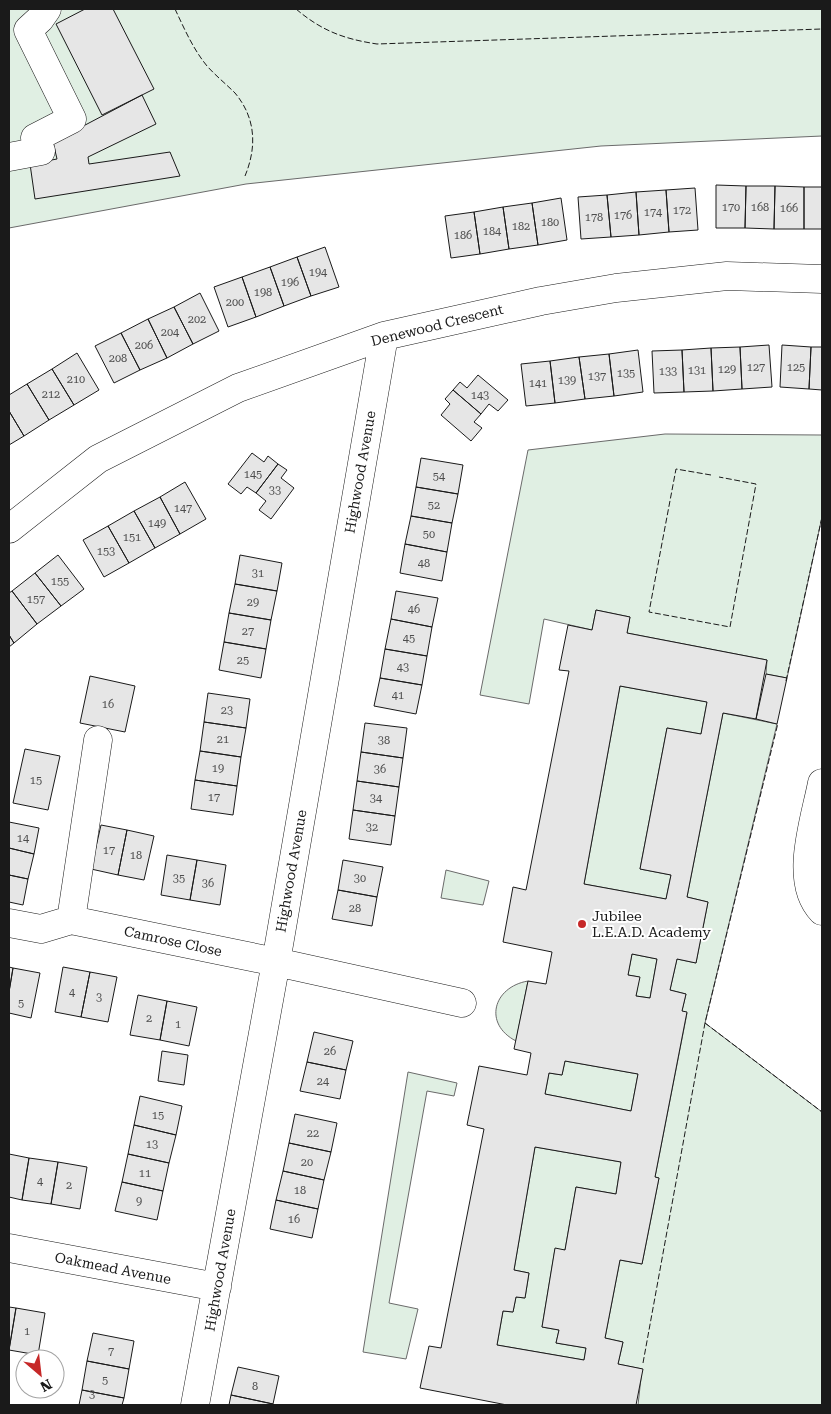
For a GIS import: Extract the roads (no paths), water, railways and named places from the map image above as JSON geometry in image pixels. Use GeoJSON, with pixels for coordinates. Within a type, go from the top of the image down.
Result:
{"type":"FeatureCollection","features":[{"type":"Feature","properties":{"kind":"street"},"geometry":{"type":"LineString","coordinates":[[9,158],[41,151],[35,138],[72,119],[28,30],[40,19],[47,9]]}},
{"type":"Feature","properties":{"kind":"street","name":"Denewood Crescent"},"geometry":{"type":"LineString","coordinates":[[9,528],[98,459],[238,388],[384,336],[542,301],[616,288],[727,276],[822,279]]}},
{"type":"Feature","properties":{"kind":"street","name":"Highwood Avenue"},"geometry":{"type":"LineString","coordinates":[[195,1405],[276,962],[384,336]]}},
{"type":"Feature","properties":{"kind":"street"},"geometry":{"type":"LineString","coordinates":[[9,923],[41,930],[71,920],[98,740]]}},
{"type":"Feature","properties":{"kind":"street"},"geometry":{"type":"LineString","coordinates":[[822,783],[808,850],[807,880],[815,904],[822,911]]}},
{"type":"Feature","properties":{"kind":"street","name":"Camrose Close"},"geometry":{"type":"LineString","coordinates":[[71,920],[462,1003]]}},
{"type":"Feature","properties":{"kind":"street","name":"Oakmead Avenue"},"geometry":{"type":"LineString","coordinates":[[9,1248],[217,1287]]}},
{"type":"Feature","properties":{"kind":"place","name":"Jubilee L.E.A.D. Academy"},"geometry":{"type":"Point","coordinates":[582,924]}}]}
